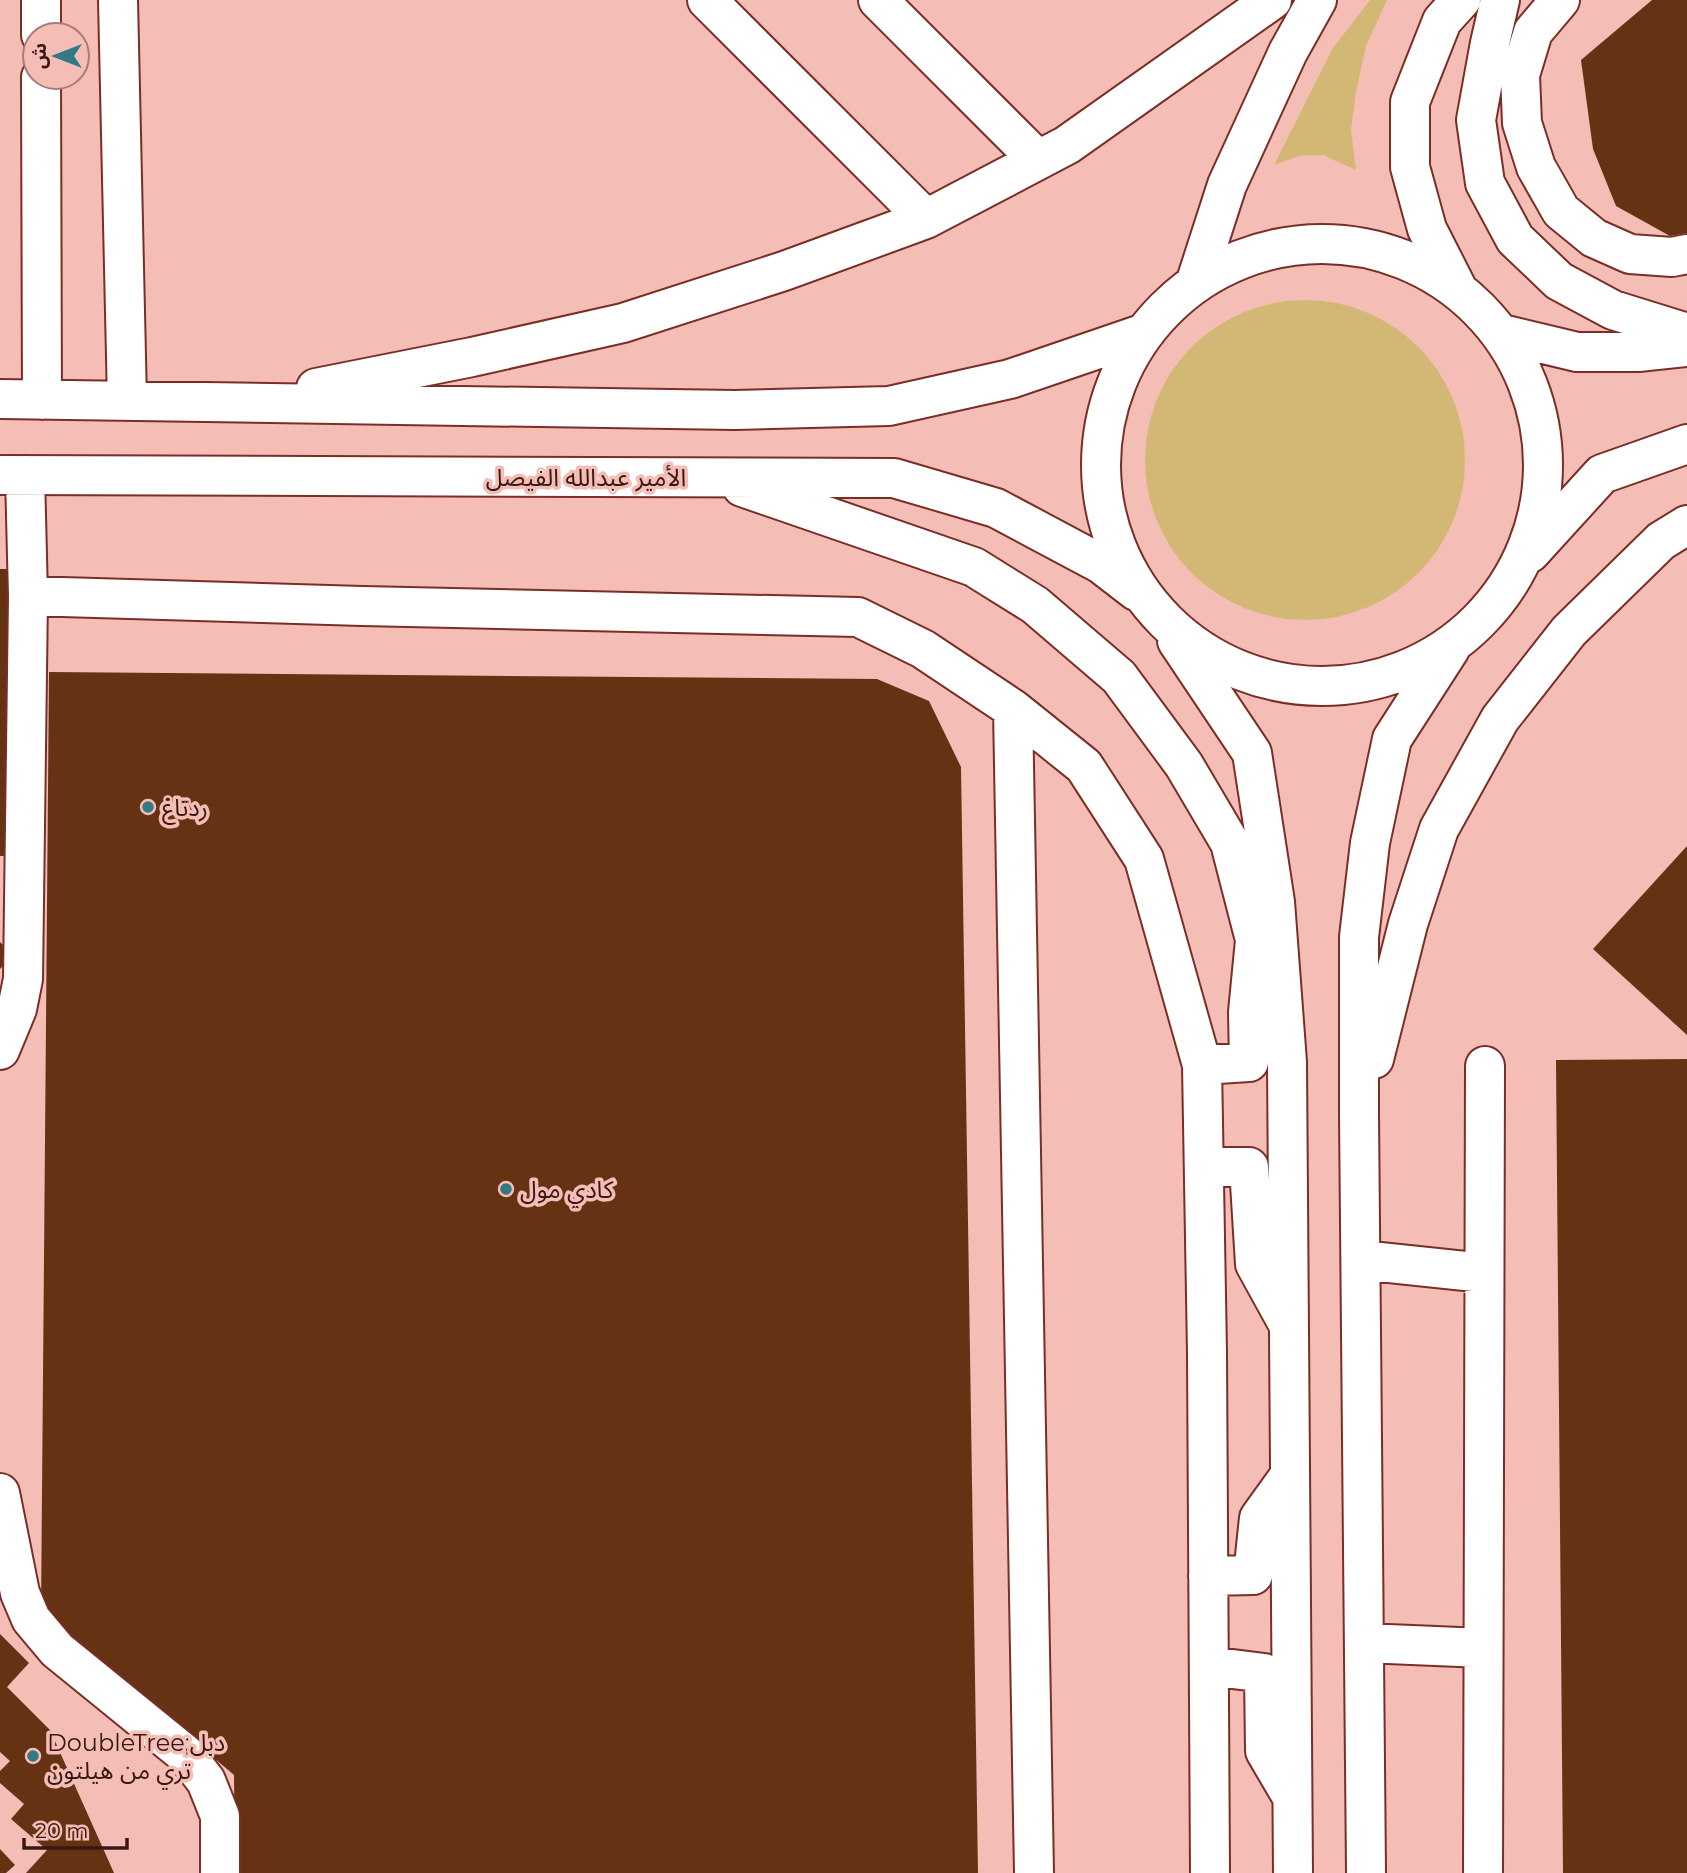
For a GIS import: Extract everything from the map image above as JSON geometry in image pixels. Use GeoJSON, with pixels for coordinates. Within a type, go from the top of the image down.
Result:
{"type":"FeatureCollection","features":[{"type":"Feature","properties":{"kind":"street"},"geometry":{"type":"LineString","coordinates":[[41,0],[41,21]]}},
{"type":"Feature","properties":{"kind":"street"},"geometry":{"type":"LineString","coordinates":[[118,0],[127,401]]}},
{"type":"Feature","properties":{"kind":"street"},"geometry":{"type":"LineString","coordinates":[[707,0],[926,219]]}},
{"type":"Feature","properties":{"kind":"street"},"geometry":{"type":"LineString","coordinates":[[878,0],[1038,160]]}},
{"type":"Feature","properties":{"kind":"street"},"geometry":{"type":"LineString","coordinates":[[1196,281],[1227,186],[1288,52],[1317,0]]}},
{"type":"Feature","properties":{"kind":"street"},"geometry":{"type":"LineString","coordinates":[[1457,288],[1427,229],[1410,167],[1410,102],[1442,20],[1461,0]]}},
{"type":"Feature","properties":{"kind":"street"},"geometry":{"type":"LineString","coordinates":[[1500,0],[1476,120],[1485,183],[1515,239],[1559,281],[1613,310],[1687,333]]}},
{"type":"Feature","properties":{"kind":"street"},"geometry":{"type":"LineString","coordinates":[[1560,0],[1533,32],[1520,75],[1522,123],[1536,167],[1561,211],[1594,238],[1630,254],[1672,257],[1687,254]]}},
{"type":"Feature","properties":{"kind":"street"},"geometry":{"type":"LineString","coordinates":[[240,402],[472,357],[623,323],[784,271],[926,219],[1067,145],[1249,5]]}},
{"type":"Feature","properties":{"kind":"street"},"geometry":{"type":"LineString","coordinates":[[41,91],[42,400]]}},
{"type":"Feature","properties":{"kind":"street"},"geometry":{"type":"LineString","coordinates":[[1293,1873],[1287,1062],[1275,902],[1252,753],[1154,609],[1111,534],[1100,465],[1111,396],[1142,334],[1196,281],[1259,251],[1328,242],[1396,254],[1457,288],[1502,334],[1530,387],[1543,445],[1540,506],[1521,563]]}},
{"type":"Feature","properties":{"kind":"street"},"geometry":{"type":"LineString","coordinates":[[0,399],[735,410],[889,406],[1010,379],[1142,334]]}},
{"type":"Feature","properties":{"kind":"street"},"geometry":{"type":"LineString","coordinates":[[1502,334],[1577,352],[1638,352],[1687,346]]}},
{"type":"Feature","properties":{"kind":"street"},"geometry":{"type":"LineString","coordinates":[[1366,1873],[1359,937],[1370,843],[1392,739],[1452,646],[1491,609],[1521,563],[1602,474],[1687,444]]}},
{"type":"Feature","properties":{"kind":"street"},"geometry":{"type":"LineString","coordinates":[[0,1050],[17,1009],[23,979],[28,596],[12,475]]}},
{"type":"Feature","properties":{"kind":"street","name":"الأمير عبدالله الفيصل"},"geometry":{"type":"LineString","coordinates":[[12,475],[894,478],[996,508],[1101,564],[1215,660],[1273,682],[1335,688],[1397,675],[1452,646]]}},
{"type":"Feature","properties":{"kind":"street"},"geometry":{"type":"LineString","coordinates":[[714,478],[975,567],[1035,605],[1119,677],[1184,765],[1230,843],[1287,1062]]}},
{"type":"Feature","properties":{"kind":"street"},"geometry":{"type":"LineString","coordinates":[[1359,1115],[1408,924],[1439,829],[1500,719],[1569,631],[1661,541],[1687,525]]}},
{"type":"Feature","properties":{"kind":"street"},"geometry":{"type":"LineString","coordinates":[[28,596],[376,607],[858,617],[923,649],[1013,709],[1084,766],[1144,859],[1202,1065],[1210,1873]]}},
{"type":"Feature","properties":{"kind":"street"},"geometry":{"type":"LineString","coordinates":[[1013,709],[1034,1873]]}},
{"type":"Feature","properties":{"kind":"street"},"geometry":{"type":"LineString","coordinates":[[1202,1065],[1249,1062],[1248,1012],[1255,940]]}},
{"type":"Feature","properties":{"kind":"street"},"geometry":{"type":"LineString","coordinates":[[1483,1873],[1485,1066]]}},
{"type":"Feature","properties":{"kind":"street"},"geometry":{"type":"LineString","coordinates":[[1204,1167],[1250,1167],[1255,1264],[1289,1328]]}},
{"type":"Feature","properties":{"kind":"street"},"geometry":{"type":"LineString","coordinates":[[1361,1260],[1484,1273]]}},
{"type":"Feature","properties":{"kind":"street"},"geometry":{"type":"LineString","coordinates":[[1209,1576],[1254,1575],[1259,1518],[1290,1475]]}},
{"type":"Feature","properties":{"kind":"street"},"geometry":{"type":"LineString","coordinates":[[0,1493],[20,1593],[31,1619],[57,1650],[186,1754],[206,1782],[220,1816],[220,1873]]}},
{"type":"Feature","properties":{"kind":"street"},"geometry":{"type":"LineString","coordinates":[[1364,1643],[1483,1648]]}},
{"type":"Feature","properties":{"kind":"street"},"geometry":{"type":"LineString","coordinates":[[1209,1666],[1264,1673],[1265,1751],[1293,1800]]}},
{"type":"Feature","properties":{"kind":"shaded area"},"geometry":{"type":"Polygon","coordinates":[[[1370,0],[1387,0],[1366,46],[1356,92],[1351,130],[1356,170],[1323,155],[1299,156],[1274,165],[1333,48],[1370,0]]]}},
{"type":"Feature","properties":{"kind":"shaded area"},"geometry":{"type":"Polygon","coordinates":[[[1305,300],[1352,307],[1381,319],[1407,336],[1429,358],[1446,384],[1458,413],[1465,460],[1458,507],[1446,536],[1429,562],[1407,584],[1381,601],[1352,613],[1305,620],[1258,613],[1229,601],[1203,584],[1181,562],[1164,536],[1152,507],[1145,460],[1152,413],[1164,384],[1181,358],[1203,336],[1229,319],[1258,307],[1305,300]]]}},
{"type":"Feature","properties":{"kind":"building"},"geometry":{"type":"Polygon","coordinates":[[[1652,0],[1687,0],[1687,233],[1670,236],[1616,206],[1593,149],[1581,60],[1652,0]]]}},
{"type":"Feature","properties":{"kind":"building"},"geometry":{"type":"Polygon","coordinates":[[[0,569],[15,569],[12,856],[0,856],[0,569]]]}},
{"type":"Feature","properties":{"kind":"building","name":"كادي مول"},"geometry":{"type":"Polygon","coordinates":[[[49,672],[877,679],[929,701],[961,767],[978,1873],[235,1873],[234,1775],[41,1611],[49,672]]]}},
{"type":"Feature","properties":{"kind":"building"},"geometry":{"type":"Polygon","coordinates":[[[1687,846],[1687,1035],[1593,949],[1687,846]]]}},
{"type":"Feature","properties":{"kind":"building"},"geometry":{"type":"Polygon","coordinates":[[[0,942],[13,955],[0,969],[0,942]]]}},
{"type":"Feature","properties":{"kind":"building"},"geometry":{"type":"Polygon","coordinates":[[[1687,1059],[1687,1873],[1563,1873],[1556,1060],[1687,1059]]]}},
{"type":"Feature","properties":{"kind":"building","name":"DoubleTree;دبل تري من هيلتون"},"geometry":{"type":"Polygon","coordinates":[[[0,1634],[29,1663],[7,1687],[50,1730],[114,1873],[26,1873],[47,1850],[11,1819],[24,1804],[0,1783],[0,1771],[10,1761],[0,1752],[0,1634]]]}},
{"type":"Feature","properties":{"kind":"building"},"geometry":{"type":"Polygon","coordinates":[[[0,1849],[15,1865],[6,1873],[0,1873],[0,1849]]]}},
{"type":"Feature","properties":{"kind":"place","name":"ردتاغ"},"geometry":{"type":"Point","coordinates":[148,807]}},
{"type":"Feature","properties":{"kind":"place","name":"كادي مول"},"geometry":{"type":"Point","coordinates":[506,1189]}},
{"type":"Feature","properties":{"kind":"place","name":"DoubleTree;دبل تري من هيلتون"},"geometry":{"type":"Point","coordinates":[33,1756]}}]}
